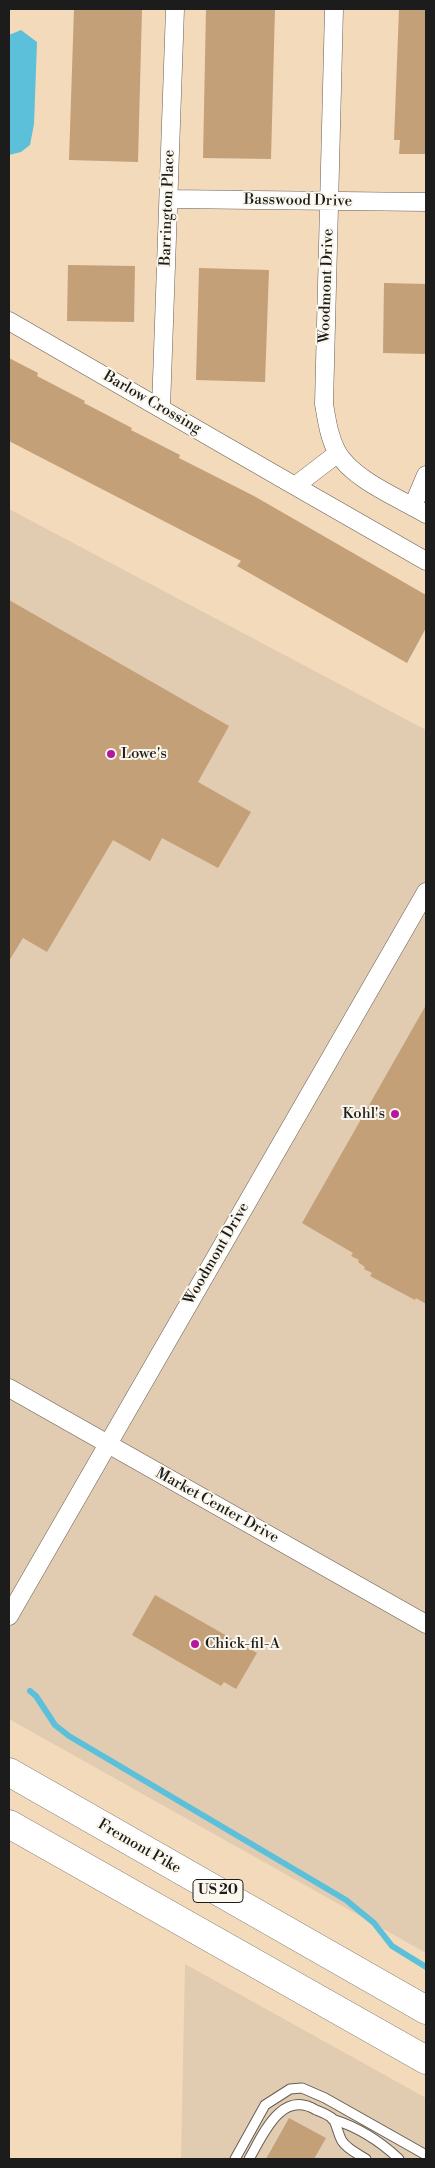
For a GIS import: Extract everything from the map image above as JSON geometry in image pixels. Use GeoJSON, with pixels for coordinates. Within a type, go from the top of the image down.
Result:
{"type":"FeatureCollection","features":[{"type":"Feature","properties":{"kind":"highway","name":"Fremont Pike"},"geometry":{"type":"LineString","coordinates":[[9,1772],[426,2010]]}},
{"type":"Feature","properties":{"kind":"highway"},"geometry":{"type":"LineString","coordinates":[[9,1824],[426,2060]]}},
{"type":"Feature","properties":{"kind":"street","name":"Barrington Place"},"geometry":{"type":"LineString","coordinates":[[161,408],[175,9]]}},
{"type":"Feature","properties":{"kind":"street","name":"Woodmont Drive"},"geometry":{"type":"LineString","coordinates":[[334,9],[324,404],[328,432],[338,453],[350,469],[420,510]]}},
{"type":"Feature","properties":{"kind":"street","name":"Basswood Drive"},"geometry":{"type":"LineString","coordinates":[[169,199],[426,202]]}},
{"type":"Feature","properties":{"kind":"street","name":"Barlow Crossing"},"geometry":{"type":"LineString","coordinates":[[9,321],[426,561]]}},
{"type":"Feature","properties":{"kind":"street"},"geometry":{"type":"LineString","coordinates":[[295,486],[338,453]]}},
{"type":"Feature","properties":{"kind":"street"},"geometry":{"type":"LineString","coordinates":[[420,510],[426,475]]}},
{"type":"Feature","properties":{"kind":"street","name":"Woodmont Drive"},"geometry":{"type":"LineString","coordinates":[[9,1616],[106,1444],[426,892]]}},
{"type":"Feature","properties":{"kind":"street","name":"Market Center Drive"},"geometry":{"type":"LineString","coordinates":[[9,1388],[426,1624]]}},
{"type":"Feature","properties":{"kind":"lane"},"geometry":{"type":"LineString","coordinates":[[234,2159],[265,2106],[290,2089],[302,2088],[325,2098],[426,2155]]}},
{"type":"Feature","properties":{"kind":"lane"},"geometry":{"type":"LineString","coordinates":[[249,2159],[274,2118],[283,2109],[297,2104],[310,2106],[332,2119],[348,2124],[382,2143],[399,2159]]}},
{"type":"Feature","properties":{"kind":"lane"},"geometry":{"type":"LineString","coordinates":[[332,2119],[342,2141],[354,2153],[366,2159]]}},
{"type":"Feature","properties":{"kind":"shaded area"},"geometry":{"type":"Polygon","coordinates":[[[9,509],[426,730],[426,1953],[9,1719],[9,509]]]}},
{"type":"Feature","properties":{"kind":"shaded area"},"geometry":{"type":"Polygon","coordinates":[[[185,1964],[426,2098],[426,2159],[181,2159],[185,1964]]]}},
{"type":"Feature","properties":{"kind":"water"},"geometry":{"type":"Polygon","coordinates":[[[21,30],[37,42],[34,124],[30,145],[21,152],[9,155],[9,35],[21,30]]]}},
{"type":"Feature","properties":{"kind":"building"},"geometry":{"type":"Polygon","coordinates":[[[74,9],[142,9],[138,162],[69,160],[74,9]]]}},
{"type":"Feature","properties":{"kind":"building"},"geometry":{"type":"Polygon","coordinates":[[[206,9],[275,9],[271,159],[203,158],[206,9]]]}},
{"type":"Feature","properties":{"kind":"building"},"geometry":{"type":"Polygon","coordinates":[[[399,9],[426,9],[426,154],[399,154],[400,140],[394,140],[399,9]]]}},
{"type":"Feature","properties":{"kind":"building"},"geometry":{"type":"Polygon","coordinates":[[[68,265],[135,266],[134,322],[67,321],[68,265]]]}},
{"type":"Feature","properties":{"kind":"building"},"geometry":{"type":"Polygon","coordinates":[[[199,268],[269,270],[265,382],[196,380],[199,268]]]}},
{"type":"Feature","properties":{"kind":"building"},"geometry":{"type":"Polygon","coordinates":[[[384,283],[426,284],[426,354],[383,353],[384,283]]]}},
{"type":"Feature","properties":{"kind":"building"},"geometry":{"type":"Polygon","coordinates":[[[9,358],[38,373],[37,376],[85,401],[84,403],[132,428],[131,430],[180,455],[179,458],[254,496],[426,595],[426,628],[407,663],[237,566],[241,561],[9,441],[9,358]]]}},
{"type":"Feature","properties":{"kind":"building","name":"Lowe's"},"geometry":{"type":"Polygon","coordinates":[[[9,600],[229,726],[198,782],[251,812],[218,868],[162,838],[150,861],[113,840],[47,952],[23,938],[9,961],[9,600]]]}},
{"type":"Feature","properties":{"kind":"building","name":"Kohl's"},"geometry":{"type":"Polygon","coordinates":[[[426,1005],[426,1304],[370,1276],[372,1273],[364,1269],[365,1267],[358,1262],[359,1260],[351,1256],[353,1253],[302,1223],[426,1005]]]}},
{"type":"Feature","properties":{"kind":"building","name":"Chick-fil-A"},"geometry":{"type":"Polygon","coordinates":[[[155,1595],[257,1653],[236,1689],[224,1682],[221,1686],[132,1635],[155,1595]]]}},
{"type":"Feature","properties":{"kind":"building"},"geometry":{"type":"Polygon","coordinates":[[[289,2118],[326,2138],[314,2159],[266,2159],[289,2118]]]}},
{"type":"Feature","properties":{"kind":"waterway"},"geometry":{"type":"LineString","coordinates":[[30,1691],[36,1696],[55,1725],[69,1736],[346,1900],[374,1923],[392,1946],[426,1967]]}},
{"type":"Feature","properties":{"kind":"place","name":"Lowe's"},"geometry":{"type":"Point","coordinates":[111,754]}},
{"type":"Feature","properties":{"kind":"place","name":"Kohl's"},"geometry":{"type":"Point","coordinates":[395,1114]}},
{"type":"Feature","properties":{"kind":"place","name":"Chick-fil-A"},"geometry":{"type":"Point","coordinates":[195,1644]}}]}
